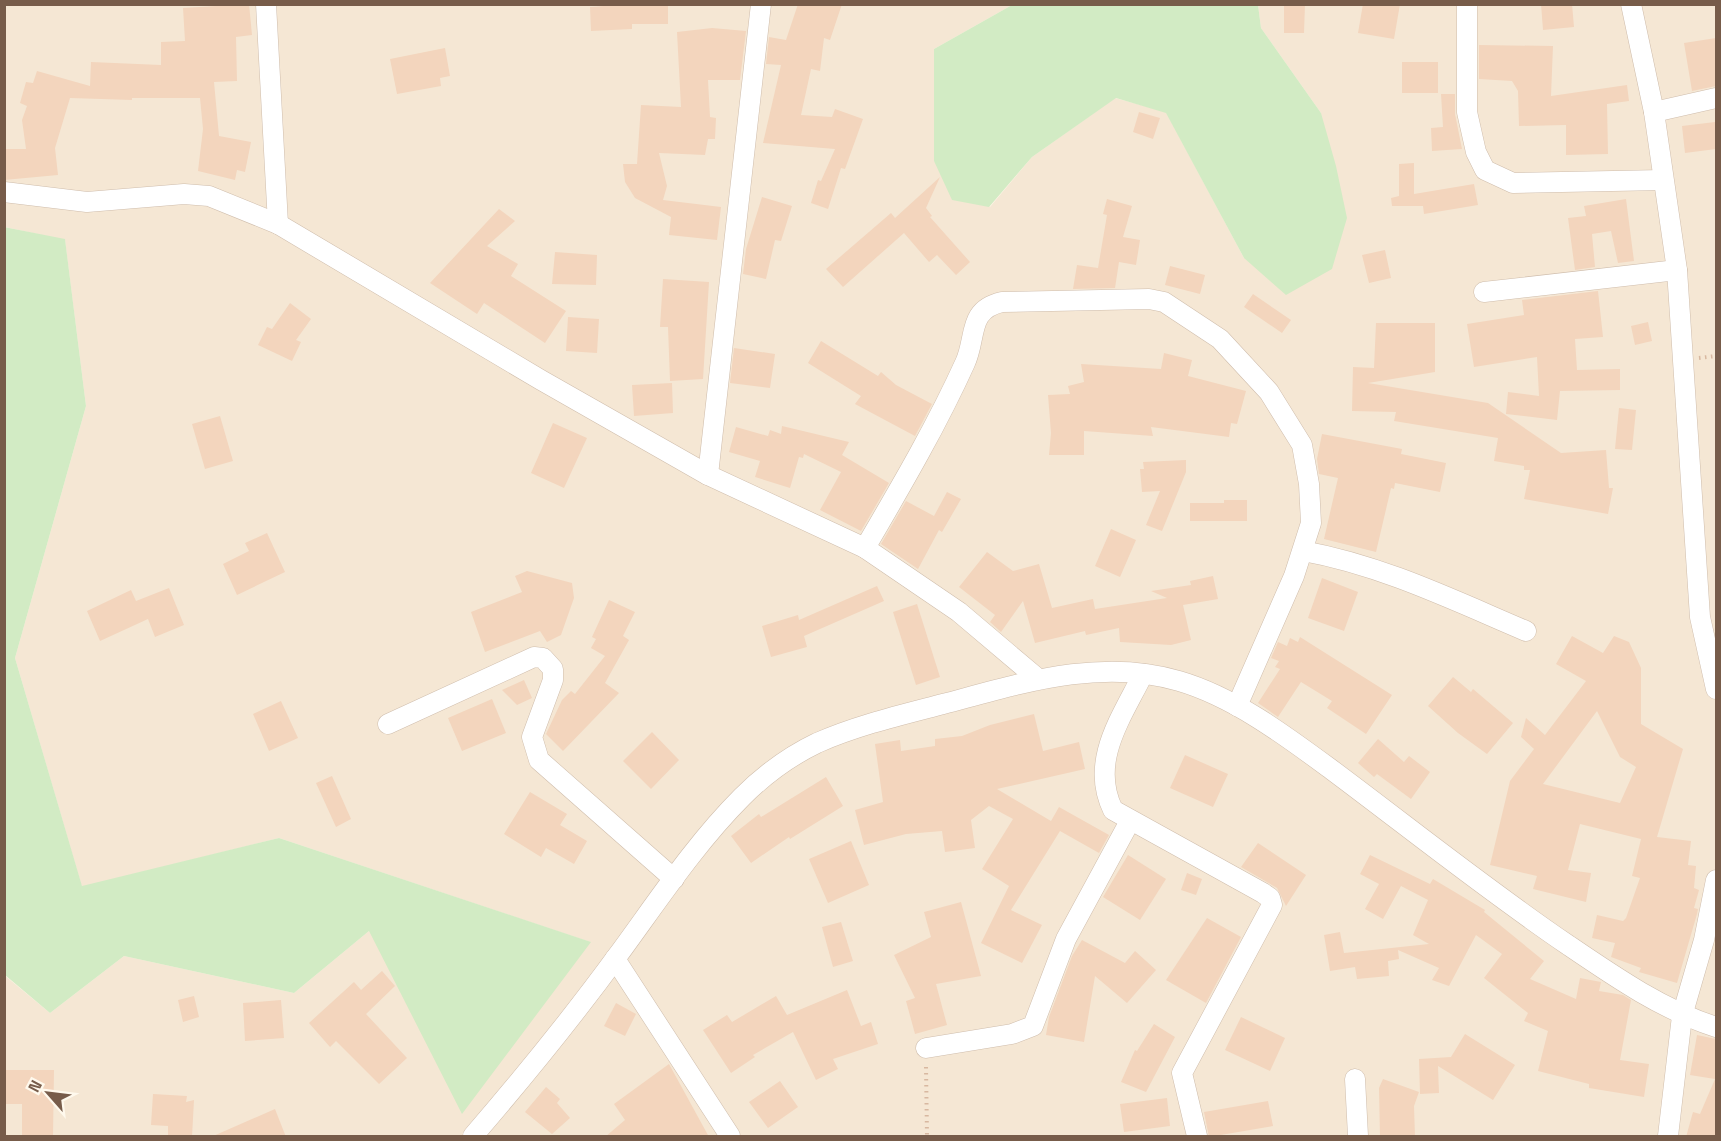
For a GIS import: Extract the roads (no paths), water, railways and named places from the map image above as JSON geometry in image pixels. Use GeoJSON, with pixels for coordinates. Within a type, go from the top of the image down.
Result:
{"type":"FeatureCollection","features":[{"type":"Feature","properties":{"kind":"street"},"geometry":{"type":"LineString","coordinates":[[266,4],[278,224]]}},
{"type":"Feature","properties":{"kind":"street"},"geometry":{"type":"LineString","coordinates":[[708,475],[761,4]]}},
{"type":"Feature","properties":{"kind":"street"},"geometry":{"type":"LineString","coordinates":[[1467,4],[1467,112],[1476,152],[1485,170],[1513,183],[1664,180]]}},
{"type":"Feature","properties":{"kind":"street"},"geometry":{"type":"LineString","coordinates":[[1631,4],[1654,112],[1677,270],[1700,616],[1716,689]]}},
{"type":"Feature","properties":{"kind":"street"},"geometry":{"type":"LineString","coordinates":[[1654,112],[1716,98]]}},
{"type":"Feature","properties":{"kind":"street"},"geometry":{"type":"LineString","coordinates":[[4,192],[87,202],[184,194],[209,196],[278,224],[541,380],[708,475],[865,548],[959,612],[1037,678]]}},
{"type":"Feature","properties":{"kind":"street"},"geometry":{"type":"LineString","coordinates":[[1484,292],[1677,270]]}},
{"type":"Feature","properties":{"kind":"street"},"geometry":{"type":"LineString","coordinates":[[865,548],[919,454],[966,361],[978,318],[988,306],[1002,302],[1149,299],[1164,302],[1220,339],[1269,392],[1302,445],[1309,484],[1311,523],[1304,551],[1237,706]]}},
{"type":"Feature","properties":{"kind":"street"},"geometry":{"type":"LineString","coordinates":[[1304,551],[1343,558],[1380,570],[1526,631]]}},
{"type":"Feature","properties":{"kind":"street"},"geometry":{"type":"LineString","coordinates":[[388,723],[534,657],[543,658],[553,669],[554,680],[532,737],[533,748],[539,760],[674,879]]}},
{"type":"Feature","properties":{"kind":"street"},"geometry":{"type":"LineString","coordinates":[[473,1137],[525,1076],[674,879],[741,797],[775,768],[815,744],[868,724],[1037,678],[1112,671],[1177,680],[1237,706],[1329,768],[1495,896],[1601,968],[1682,1016],[1716,1027]]}},
{"type":"Feature","properties":{"kind":"street"},"geometry":{"type":"LineString","coordinates":[[1143,674],[1111,739],[1104,759],[1107,796],[1113,810],[1263,892],[1270,898],[1272,905],[1182,1073],[1197,1137]]}},
{"type":"Feature","properties":{"kind":"street"},"geometry":{"type":"LineString","coordinates":[[926,1048],[1012,1034],[1033,1026],[1066,939],[1130,821]]}},
{"type":"Feature","properties":{"kind":"street"},"geometry":{"type":"LineString","coordinates":[[1668,1137],[1682,1016],[1704,940],[1716,880]]}},
{"type":"Feature","properties":{"kind":"street"},"geometry":{"type":"LineString","coordinates":[[615,959],[730,1137]]}},
{"type":"Feature","properties":{"kind":"street"},"geometry":{"type":"LineString","coordinates":[[1355,1079],[1358,1137]]}}]}
